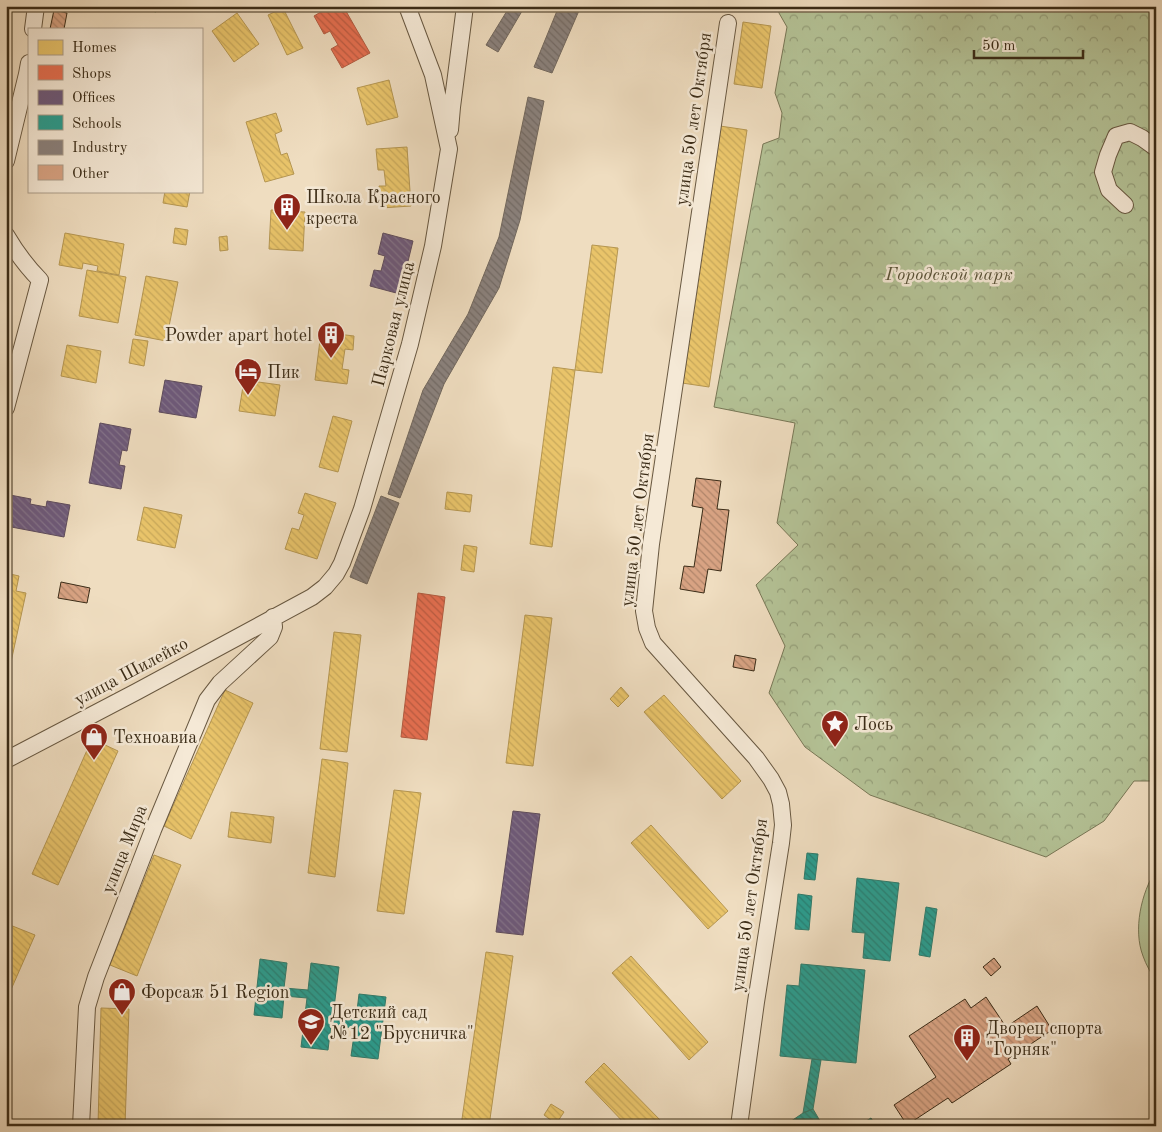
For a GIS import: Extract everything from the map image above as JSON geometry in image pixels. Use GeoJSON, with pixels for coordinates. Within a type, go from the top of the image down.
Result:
{"type":"FeatureCollection","features":[{"type":"Feature","properties":{"kind":"street"},"geometry":{"type":"LineString","coordinates":[[33,28],[36,6]]}},
{"type":"Feature","properties":{"kind":"street","name":"Парковая улица"},"geometry":{"type":"LineString","coordinates":[[273,617],[312,597],[325,587],[342,563],[362,509],[410,344],[433,246],[449,150],[433,75],[406,6]]}},
{"type":"Feature","properties":{"kind":"street"},"geometry":{"type":"LineString","coordinates":[[449,150],[452,107],[465,6]]}},
{"type":"Feature","properties":{"kind":"street","name":"улица 50 лет Октября"},"geometry":{"type":"LineString","coordinates":[[728,23],[651,544],[644,611],[646,628],[653,643],[756,758],[778,792],[781,804],[783,825],[781,844],[739,1126]]}},
{"type":"Feature","properties":{"kind":"street"},"geometry":{"type":"LineString","coordinates":[[6,161],[28,68]]}},
{"type":"Feature","properties":{"kind":"street"},"geometry":{"type":"LineString","coordinates":[[1125,205],[1109,190],[1103,172],[1116,136],[1130,132],[1156,148]]}},
{"type":"Feature","properties":{"kind":"street"},"geometry":{"type":"LineString","coordinates":[[6,235],[14,250],[40,280],[6,408]]}},
{"type":"Feature","properties":{"kind":"street","name":"улица Шилейко"},"geometry":{"type":"LineString","coordinates":[[6,760],[144,688],[273,617]]}},
{"type":"Feature","properties":{"kind":"street","name":"улица Мира"},"geometry":{"type":"LineString","coordinates":[[81,1126],[87,1007],[96,977],[153,830],[207,700],[220,683],[270,637],[274,627],[273,617]]}},
{"type":"Feature","properties":{"kind":"green space","name":"Городской парк"},"geometry":{"type":"Polygon","coordinates":[[[777,6],[1156,6],[1156,781],[1134,781],[1104,821],[1046,857],[870,795],[805,747],[769,693],[785,646],[756,585],[798,545],[777,523],[795,423],[714,407],[763,144],[779,138],[782,113],[775,93],[787,27],[777,6]]]}},
{"type":"Feature","properties":{"kind":"green space"},"geometry":{"type":"Polygon","coordinates":[[[1156,870],[1156,981],[1144,959],[1140,946],[1139,923],[1146,889],[1156,870]]]}},
{"type":"Feature","properties":{"kind":"building: Homes"},"geometry":{"type":"Polygon","coordinates":[[[283,8],[303,48],[287,55],[268,15],[283,8]]]}},
{"type":"Feature","properties":{"kind":"building: Homes"},"geometry":{"type":"Polygon","coordinates":[[[237,13],[259,44],[234,62],[212,31],[237,13]]]}},
{"type":"Feature","properties":{"kind":"building: Homes"},"geometry":{"type":"Polygon","coordinates":[[[743,22],[771,26],[762,88],[734,84],[743,22]]]}},
{"type":"Feature","properties":{"kind":"building: Homes"},"geometry":{"type":"Polygon","coordinates":[[[389,80],[398,117],[367,125],[357,88],[389,80]]]}},
{"type":"Feature","properties":{"kind":"building: Homes"},"geometry":{"type":"Polygon","coordinates":[[[276,113],[282,131],[275,134],[281,155],[287,153],[294,174],[265,182],[246,122],[276,113]]]}},
{"type":"Feature","properties":{"kind":"building: Homes"},"geometry":{"type":"Polygon","coordinates":[[[720,126],[747,130],[709,387],[682,383],[720,126]]]}},
{"type":"Feature","properties":{"kind":"building: Homes"},"geometry":{"type":"Polygon","coordinates":[[[407,147],[411,206],[381,208],[379,186],[386,186],[384,170],[378,170],[376,149],[407,147]]]}},
{"type":"Feature","properties":{"kind":"building: Homes"},"geometry":{"type":"Polygon","coordinates":[[[165,192],[190,192],[187,207],[163,203],[165,192]]]}},
{"type":"Feature","properties":{"kind":"building: Homes","name":"Школа Красного креста"},"geometry":{"type":"Polygon","coordinates":[[[271,210],[305,212],[303,251],[269,249],[271,210]]]}},
{"type":"Feature","properties":{"kind":"building: Homes"},"geometry":{"type":"Polygon","coordinates":[[[175,228],[188,230],[186,245],[173,243],[175,228]]]}},
{"type":"Feature","properties":{"kind":"building: Homes"},"geometry":{"type":"Polygon","coordinates":[[[65,233],[124,244],[119,275],[97,271],[98,266],[83,263],[82,269],[59,265],[65,233]]]}},
{"type":"Feature","properties":{"kind":"building: Homes"},"geometry":{"type":"Polygon","coordinates":[[[227,236],[228,250],[220,251],[219,237],[227,236]]]}},
{"type":"Feature","properties":{"kind":"building: Homes"},"geometry":{"type":"Polygon","coordinates":[[[592,245],[618,248],[602,373],[575,370],[592,245]]]}},
{"type":"Feature","properties":{"kind":"building: Homes"},"geometry":{"type":"Polygon","coordinates":[[[87,270],[126,277],[118,323],[79,316],[87,270]]]}},
{"type":"Feature","properties":{"kind":"building: Homes"},"geometry":{"type":"Polygon","coordinates":[[[146,276],[178,282],[166,341],[135,335],[146,276]]]}},
{"type":"Feature","properties":{"kind":"building: Homes","name":"Powder apart hotel"},"geometry":{"type":"Polygon","coordinates":[[[321,332],[354,336],[353,350],[345,349],[342,369],[349,370],[347,384],[315,380],[321,332]]]}},
{"type":"Feature","properties":{"kind":"building: Homes"},"geometry":{"type":"Polygon","coordinates":[[[133,339],[148,341],[144,366],[129,363],[133,339]]]}},
{"type":"Feature","properties":{"kind":"building: Homes"},"geometry":{"type":"Polygon","coordinates":[[[67,345],[101,351],[96,383],[61,376],[67,345]]]}},
{"type":"Feature","properties":{"kind":"building: Homes"},"geometry":{"type":"Polygon","coordinates":[[[553,367],[575,370],[552,547],[530,544],[553,367]]]}},
{"type":"Feature","properties":{"kind":"building: Homes"},"geometry":{"type":"Polygon","coordinates":[[[244,380],[280,385],[275,416],[239,411],[244,380]]]}},
{"type":"Feature","properties":{"kind":"building: Homes"},"geometry":{"type":"Polygon","coordinates":[[[333,416],[352,421],[338,472],[319,467],[333,416]]]}},
{"type":"Feature","properties":{"kind":"building: Homes"},"geometry":{"type":"Polygon","coordinates":[[[447,492],[472,495],[470,512],[445,509],[447,492]]]}},
{"type":"Feature","properties":{"kind":"building: Homes"},"geometry":{"type":"Polygon","coordinates":[[[305,493],[336,503],[317,559],[285,549],[292,528],[299,530],[304,515],[298,513],[305,493]]]}},
{"type":"Feature","properties":{"kind":"building: Homes"},"geometry":{"type":"Polygon","coordinates":[[[144,507],[182,515],[175,548],[137,540],[144,507]]]}},
{"type":"Feature","properties":{"kind":"building: Homes"},"geometry":{"type":"Polygon","coordinates":[[[464,545],[477,547],[474,572],[461,570],[464,545]]]}},
{"type":"Feature","properties":{"kind":"building: Homes"},"geometry":{"type":"Polygon","coordinates":[[[6,573],[19,576],[16,591],[26,593],[6,685],[6,573]]]}},
{"type":"Feature","properties":{"kind":"building: Homes"},"geometry":{"type":"Polygon","coordinates":[[[525,615],[552,618],[533,766],[506,763],[525,615]]]}},
{"type":"Feature","properties":{"kind":"building: Homes"},"geometry":{"type":"Polygon","coordinates":[[[334,632],[361,635],[347,752],[320,749],[334,632]]]}},
{"type":"Feature","properties":{"kind":"building: Homes"},"geometry":{"type":"Polygon","coordinates":[[[621,687],[629,696],[618,707],[610,699],[621,687]]]}},
{"type":"Feature","properties":{"kind":"building: Homes"},"geometry":{"type":"Polygon","coordinates":[[[225,690],[253,703],[191,839],[164,826],[225,690]]]}},
{"type":"Feature","properties":{"kind":"building: Homes"},"geometry":{"type":"Polygon","coordinates":[[[664,695],[741,781],[722,799],[644,712],[664,695]]]}},
{"type":"Feature","properties":{"kind":"building: Homes"},"geometry":{"type":"Polygon","coordinates":[[[92,739],[118,751],[58,885],[32,874],[92,739]]]}},
{"type":"Feature","properties":{"kind":"building: Homes"},"geometry":{"type":"Polygon","coordinates":[[[322,759],[348,763],[335,877],[308,873],[322,759]]]}},
{"type":"Feature","properties":{"kind":"building: Homes"},"geometry":{"type":"Polygon","coordinates":[[[394,790],[421,793],[404,914],[377,911],[394,790]]]}},
{"type":"Feature","properties":{"kind":"building: Homes"},"geometry":{"type":"Polygon","coordinates":[[[231,812],[274,817],[271,843],[228,837],[231,812]]]}},
{"type":"Feature","properties":{"kind":"building: Homes"},"geometry":{"type":"Polygon","coordinates":[[[651,825],[728,911],[708,929],[631,843],[651,825]]]}},
{"type":"Feature","properties":{"kind":"building: Homes"},"geometry":{"type":"Polygon","coordinates":[[[154,855],[181,865],[137,976],[110,965],[154,855]]]}},
{"type":"Feature","properties":{"kind":"building: Homes"},"geometry":{"type":"Polygon","coordinates":[[[10,925],[35,935],[6,1001],[6,934],[10,925]]]}},
{"type":"Feature","properties":{"kind":"building: Homes"},"geometry":{"type":"Polygon","coordinates":[[[486,952],[513,956],[489,1126],[461,1126],[486,952]]]}},
{"type":"Feature","properties":{"kind":"building: Homes"},"geometry":{"type":"Polygon","coordinates":[[[631,956],[708,1042],[689,1060],[612,973],[631,956]]]}},
{"type":"Feature","properties":{"kind":"building: Homes"},"geometry":{"type":"Polygon","coordinates":[[[101,1008],[129,1009],[125,1126],[98,1126],[101,1008]]]}},
{"type":"Feature","properties":{"kind":"building: Homes"},"geometry":{"type":"Polygon","coordinates":[[[604,1063],[666,1126],[627,1126],[585,1082],[604,1063]]]}},
{"type":"Feature","properties":{"kind":"building: Homes"},"geometry":{"type":"Polygon","coordinates":[[[551,1104],[564,1112],[556,1124],[544,1115],[551,1104]]]}},
{"type":"Feature","properties":{"kind":"building: Shops"},"geometry":{"type":"Polygon","coordinates":[[[331,6],[343,6],[370,53],[342,68],[331,49],[338,45],[330,31],[324,34],[314,16],[331,6]]]}},
{"type":"Feature","properties":{"kind":"building: Shops"},"geometry":{"type":"Polygon","coordinates":[[[418,593],[445,597],[427,740],[401,737],[418,593]]]}},
{"type":"Feature","properties":{"kind":"building: Offices"},"geometry":{"type":"Polygon","coordinates":[[[383,233],[413,241],[400,294],[370,286],[374,270],[381,271],[385,256],[378,254],[383,233]]]}},
{"type":"Feature","properties":{"kind":"building: Offices"},"geometry":{"type":"Polygon","coordinates":[[[165,380],[202,386],[196,418],[159,412],[165,380]]]}},
{"type":"Feature","properties":{"kind":"building: Offices"},"geometry":{"type":"Polygon","coordinates":[[[100,423],[131,429],[127,451],[122,450],[119,465],[125,466],[121,489],[89,483],[100,423]]]}},
{"type":"Feature","properties":{"kind":"building: Offices"},"geometry":{"type":"Polygon","coordinates":[[[10,495],[31,499],[30,504],[46,507],[47,501],[70,505],[64,537],[6,526],[10,495]]]}},
{"type":"Feature","properties":{"kind":"building: Offices"},"geometry":{"type":"Polygon","coordinates":[[[513,811],[540,814],[523,935],[496,932],[513,811]]]}},
{"type":"Feature","properties":{"kind":"building: Schools"},"geometry":{"type":"Polygon","coordinates":[[[130,6],[157,6],[156,12],[130,6]]]}},
{"type":"Feature","properties":{"kind":"building: Schools"},"geometry":{"type":"Polygon","coordinates":[[[807,853],[818,854],[815,880],[804,879],[807,853]]]}},
{"type":"Feature","properties":{"kind":"building: Schools"},"geometry":{"type":"Polygon","coordinates":[[[857,878],[899,883],[890,961],[863,958],[865,933],[852,932],[857,878]]]}},
{"type":"Feature","properties":{"kind":"building: Schools"},"geometry":{"type":"Polygon","coordinates":[[[798,894],[812,896],[809,930],[795,929],[798,894]]]}},
{"type":"Feature","properties":{"kind":"building: Schools"},"geometry":{"type":"Polygon","coordinates":[[[926,907],[937,909],[930,957],[919,955],[926,907]]]}},
{"type":"Feature","properties":{"kind":"building: Schools"},"geometry":{"type":"Polygon","coordinates":[[[260,959],[287,963],[284,988],[308,990],[311,963],[339,967],[333,1016],[356,1019],[359,994],[386,997],[378,1059],[351,1056],[355,1028],[331,1025],[328,1050],[301,1047],[307,998],[284,996],[282,1018],[254,1015],[260,959]]]}},
{"type":"Feature","properties":{"kind":"building: Schools"},"geometry":{"type":"Polygon","coordinates":[[[801,964],[865,970],[856,1063],[780,1056],[787,985],[799,986],[801,964]]]}},
{"type":"Feature","properties":{"kind":"building: Schools"},"geometry":{"type":"Polygon","coordinates":[[[812,1059],[821,1060],[813,1109],[803,1113],[812,1059]]]}},
{"type":"Feature","properties":{"kind":"building: Schools"},"geometry":{"type":"Polygon","coordinates":[[[813,1109],[823,1126],[784,1126],[803,1113],[813,1109]]]}},
{"type":"Feature","properties":{"kind":"building: Schools"},"geometry":{"type":"Polygon","coordinates":[[[871,1118],[876,1126],[858,1126],[871,1118]]]}},
{"type":"Feature","properties":{"kind":"building: Industry"},"geometry":{"type":"Polygon","coordinates":[[[510,6],[525,6],[498,52],[486,45],[510,6]]]}},
{"type":"Feature","properties":{"kind":"building: Industry"},"geometry":{"type":"Polygon","coordinates":[[[559,6],[581,6],[552,73],[534,67],[559,6]]]}},
{"type":"Feature","properties":{"kind":"building: Industry"},"geometry":{"type":"Polygon","coordinates":[[[528,97],[544,101],[520,220],[499,288],[444,384],[400,498],[388,494],[423,390],[468,314],[499,237],[528,97]]]}},
{"type":"Feature","properties":{"kind":"building: Industry"},"geometry":{"type":"Polygon","coordinates":[[[381,496],[399,503],[367,584],[350,577],[381,496]]]}},
{"type":"Feature","properties":{"kind":"building: Other"},"geometry":{"type":"Polygon","coordinates":[[[54,10],[67,13],[64,28],[50,28],[54,10]]]}},
{"type":"Feature","properties":{"kind":"building: Other"},"geometry":{"type":"Polygon","coordinates":[[[696,478],[721,481],[717,509],[729,510],[721,571],[708,569],[704,593],[680,589],[684,566],[694,567],[703,508],[692,506],[696,478]]]}},
{"type":"Feature","properties":{"kind":"building: Other"},"geometry":{"type":"Polygon","coordinates":[[[61,582],[90,588],[87,603],[58,598],[61,582]]]}},
{"type":"Feature","properties":{"kind":"building: Other"},"geometry":{"type":"Polygon","coordinates":[[[735,655],[756,659],[754,671],[733,667],[735,655]]]}},
{"type":"Feature","properties":{"kind":"building: Other"},"geometry":{"type":"Polygon","coordinates":[[[994,958],[1001,967],[991,976],[983,967],[994,958]]]}},
{"type":"Feature","properties":{"kind":"building: Other","name":"Дворец спорта \"Горняк\""},"geometry":{"type":"Polygon","coordinates":[[[986,997],[1006,1027],[1037,1006],[1052,1030],[1008,1059],[1011,1064],[952,1103],[948,1098],[907,1125],[894,1105],[936,1077],[909,1036],[965,999],[971,1008],[986,997]]]}},
{"type":"Feature","properties":{"kind":"place","name":"Школа Красного креста"},"geometry":{"type":"Point","coordinates":[287,231]}},
{"type":"Feature","properties":{"kind":"place","name":"Powder apart hotel"},"geometry":{"type":"Point","coordinates":[331,359]}},
{"type":"Feature","properties":{"kind":"place","name":"Пик"},"geometry":{"type":"Point","coordinates":[248,396]}},
{"type":"Feature","properties":{"kind":"place","name":"Лось"},"geometry":{"type":"Point","coordinates":[835,748]}},
{"type":"Feature","properties":{"kind":"place","name":"Техноавиа"},"geometry":{"type":"Point","coordinates":[94,761]}},
{"type":"Feature","properties":{"kind":"place","name":"Форсаж 51 Region"},"geometry":{"type":"Point","coordinates":[122,1016]}},
{"type":"Feature","properties":{"kind":"place","name":"Детский сад №12 \"Брусничка\""},"geometry":{"type":"Point","coordinates":[311,1046]}},
{"type":"Feature","properties":{"kind":"place","name":"Дворец спорта \"Горняк\""},"geometry":{"type":"Point","coordinates":[967,1062]}}]}
